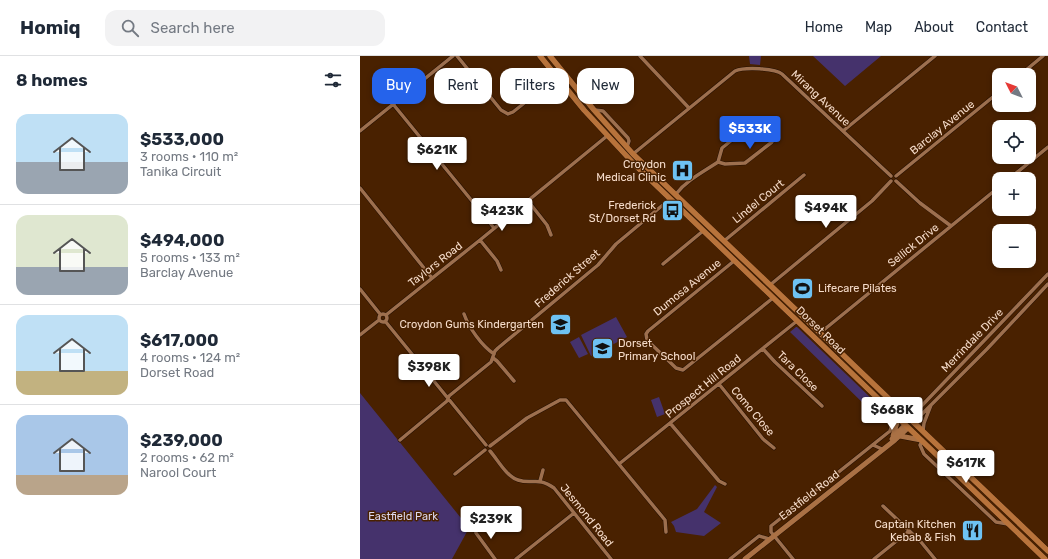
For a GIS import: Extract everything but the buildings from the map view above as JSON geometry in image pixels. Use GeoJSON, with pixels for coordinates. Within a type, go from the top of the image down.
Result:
{"type":"FeatureCollection","features":[{"type":"Feature","properties":{"kind":"main road","name":"Dorset Road"},"geometry":{"type":"LineString","coordinates":[[540,56],[550,68]]}},
{"type":"Feature","properties":{"kind":"main road","name":"Dorset Road"},"geometry":{"type":"LineString","coordinates":[[550,56],[594,110],[633,154],[1048,551]]}},
{"type":"Feature","properties":{"kind":"main road","name":"Dorset Road"},"geometry":{"type":"LineString","coordinates":[[569,91],[634,165],[1045,559]]}},
{"type":"Feature","properties":{"kind":"main road"},"geometry":{"type":"LineString","coordinates":[[607,136],[612,131]]}},
{"type":"Feature","properties":{"kind":"main road"},"geometry":{"type":"LineString","coordinates":[[670,199],[676,194]]}},
{"type":"Feature","properties":{"kind":"main road"},"geometry":{"type":"LineString","coordinates":[[734,261],[740,256]]}},
{"type":"Feature","properties":{"kind":"main road"},"geometry":{"type":"LineString","coordinates":[[815,338],[820,333]]}},
{"type":"Feature","properties":{"kind":"main road"},"geometry":{"type":"LineString","coordinates":[[891,440],[898,419]]}},
{"type":"Feature","properties":{"kind":"main road","name":"Eastfield Road"},"geometry":{"type":"LineString","coordinates":[[884,448],[912,420]]}},
{"type":"Feature","properties":{"kind":"main road","name":"Eastfield Road"},"geometry":{"type":"LineString","coordinates":[[745,559],[900,436],[906,426]]}},
{"type":"Feature","properties":{"kind":"main road"},"geometry":{"type":"LineString","coordinates":[[900,436],[922,441]]}},
{"type":"Feature","properties":{"kind":"main road"},"geometry":{"type":"LineString","coordinates":[[1015,530],[1020,524]]}},
{"type":"Feature","properties":{"kind":"street"},"geometry":{"type":"LineString","coordinates":[[426,78],[453,56]]}},
{"type":"Feature","properties":{"kind":"street"},"geometry":{"type":"LineString","coordinates":[[457,56],[501,110],[508,114],[523,104]]}},
{"type":"Feature","properties":{"kind":"street"},"geometry":{"type":"LineString","coordinates":[[640,56],[689,108]]}},
{"type":"Feature","properties":{"kind":"street"},"geometry":{"type":"LineString","coordinates":[[843,131],[935,56]]}},
{"type":"Feature","properties":{"kind":"street"},"geometry":{"type":"LineString","coordinates":[[1028,68],[1043,56]]}},
{"type":"Feature","properties":{"kind":"street","name":"Mirang Avenue"},"geometry":{"type":"LineString","coordinates":[[633,154],[738,70],[777,71],[891,176]]}},
{"type":"Feature","properties":{"kind":"street","name":"Barclay Avenue"},"geometry":{"type":"LineString","coordinates":[[896,176],[992,98]]}},
{"type":"Feature","properties":{"kind":"street"},"geometry":{"type":"LineString","coordinates":[[360,131],[393,104],[494,228]]}},
{"type":"Feature","properties":{"kind":"street"},"geometry":{"type":"LineString","coordinates":[[594,110],[599,110],[606,114],[628,138],[629,142],[627,147]]}},
{"type":"Feature","properties":{"kind":"street"},"geometry":{"type":"LineString","coordinates":[[676,194],[682,186],[718,162],[722,148],[752,123],[760,124],[773,137],[772,142],[745,163],[725,164],[718,162]]}},
{"type":"Feature","properties":{"kind":"street","name":"Taylors Road"},"geometry":{"type":"LineString","coordinates":[[386,315],[607,136]]}},
{"type":"Feature","properties":{"kind":"street"},"geometry":{"type":"LineString","coordinates":[[1018,172],[1048,147]]}},
{"type":"Feature","properties":{"kind":"street","name":"Lindel Court"},"geometry":{"type":"LineString","coordinates":[[724,241],[804,175]]}},
{"type":"Feature","properties":{"kind":"street"},"geometry":{"type":"LineString","coordinates":[[770,285],[872,201],[891,181],[891,176],[896,176],[896,181]]}},
{"type":"Feature","properties":{"kind":"street"},"geometry":{"type":"LineString","coordinates":[[891,181],[896,181],[920,203],[951,226]]}},
{"type":"Feature","properties":{"kind":"street"},"geometry":{"type":"LineString","coordinates":[[360,188],[432,278]]}},
{"type":"Feature","properties":{"kind":"street","name":"Sellick Drive"},"geometry":{"type":"LineString","coordinates":[[820,333],[992,193]]}},
{"type":"Feature","properties":{"kind":"street","name":"Frederick Street"},"geometry":{"type":"LineString","coordinates":[[400,440],[491,362],[498,348],[598,265],[616,244],[670,199]]}},
{"type":"Feature","properties":{"kind":"street"},"geometry":{"type":"LineString","coordinates":[[528,201],[547,225],[551,235]]}},
{"type":"Feature","properties":{"kind":"street"},"geometry":{"type":"LineString","coordinates":[[663,264],[703,231]]}},
{"type":"Feature","properties":{"kind":"street"},"geometry":{"type":"LineString","coordinates":[[480,240],[497,261],[501,270]]}},
{"type":"Feature","properties":{"kind":"street","name":"Dumosa Avenue"},"geometry":{"type":"LineString","coordinates":[[734,261],[651,328],[646,334],[647,340],[678,370],[686,369],[773,298]]}},
{"type":"Feature","properties":{"kind":"street","name":"Merrindale Drive"},"geometry":{"type":"LineString","coordinates":[[912,420],[919,408],[1048,274]]}},
{"type":"Feature","properties":{"kind":"street","name":"Merrindale Drive"},"geometry":{"type":"LineString","coordinates":[[912,420],[933,402],[977,359],[1048,284]]}},
{"type":"Feature","properties":{"kind":"street"},"geometry":{"type":"LineString","coordinates":[[360,289],[380,314],[386,315],[387,318],[385,321]]}},
{"type":"Feature","properties":{"kind":"street"},"geometry":{"type":"LineString","coordinates":[[360,336],[379,320],[380,314]]}},
{"type":"Feature","properties":{"kind":"street"},"geometry":{"type":"LineString","coordinates":[[464,314],[468,325],[514,381]]}},
{"type":"Feature","properties":{"kind":"street"},"geometry":{"type":"LineString","coordinates":[[379,320],[385,321],[491,448],[455,474]]}},
{"type":"Feature","properties":{"kind":"street","name":"Prospect Hill Road"},"geometry":{"type":"LineString","coordinates":[[619,464],[797,321]]}},
{"type":"Feature","properties":{"kind":"street"},"geometry":{"type":"LineString","coordinates":[[1004,321],[1009,326]]}},
{"type":"Feature","properties":{"kind":"street","name":"Tara Close"},"geometry":{"type":"LineString","coordinates":[[763,349],[822,406]]}},
{"type":"Feature","properties":{"kind":"street"},"geometry":{"type":"LineString","coordinates":[[972,354],[977,359]]}},
{"type":"Feature","properties":{"kind":"street","name":"Como Close"},"geometry":{"type":"LineString","coordinates":[[719,384],[763,439],[774,448]]}},
{"type":"Feature","properties":{"kind":"street"},"geometry":{"type":"LineString","coordinates":[[488,445],[527,418],[557,402],[565,400],[568,401],[665,520],[666,532]]}},
{"type":"Feature","properties":{"kind":"street"},"geometry":{"type":"LineString","coordinates":[[923,431],[924,423],[933,402]]}},
{"type":"Feature","properties":{"kind":"street"},"geometry":{"type":"LineString","coordinates":[[793,559],[770,529],[773,524],[890,431],[892,427],[890,421],[871,403]]}},
{"type":"Feature","properties":{"kind":"street"},"geometry":{"type":"LineString","coordinates":[[894,403],[910,409],[919,408]]}},
{"type":"Feature","properties":{"kind":"street"},"geometry":{"type":"LineString","coordinates":[[670,423],[719,481],[725,484]]}},
{"type":"Feature","properties":{"kind":"street"},"geometry":{"type":"LineString","coordinates":[[873,445],[884,448]]}},
{"type":"Feature","properties":{"kind":"street","name":"Jesmond Road"},"geometry":{"type":"LineString","coordinates":[[488,450],[513,477],[522,481],[540,481],[554,488],[611,559]]}},
{"type":"Feature","properties":{"kind":"street"},"geometry":{"type":"LineString","coordinates":[[540,481],[542,470]]}},
{"type":"Feature","properties":{"kind":"street"},"geometry":{"type":"LineString","coordinates":[[883,506],[921,542],[935,559]]}},
{"type":"Feature","properties":{"kind":"street"},"geometry":{"type":"LineString","coordinates":[[516,559],[574,513]]}},
{"type":"Feature","properties":{"kind":"street"},"geometry":{"type":"LineString","coordinates":[[475,526],[476,533],[495,559]]}},
{"type":"Feature","properties":{"kind":"street"},"geometry":{"type":"LineString","coordinates":[[874,559],[909,531]]}},
{"type":"Feature","properties":{"kind":"street"},"geometry":{"type":"LineString","coordinates":[[730,559],[759,536],[769,539]]}},
{"type":"Feature","properties":{"kind":"green space"},"geometry":{"type":"Polygon","coordinates":[[[749,56],[761,56],[760,65],[750,64],[749,56]]]}},
{"type":"Feature","properties":{"kind":"green space"},"geometry":{"type":"Polygon","coordinates":[[[813,56],[881,56],[845,86],[813,56]]]}},
{"type":"Feature","properties":{"kind":"green space"},"geometry":{"type":"Polygon","coordinates":[[[616,317],[627,337],[591,356],[581,335],[616,317]]]}},
{"type":"Feature","properties":{"kind":"green space"},"geometry":{"type":"Polygon","coordinates":[[[796,327],[873,400],[866,406],[790,332],[796,327]]]}},
{"type":"Feature","properties":{"kind":"green space"},"geometry":{"type":"Polygon","coordinates":[[[579,337],[588,354],[579,358],[570,342],[579,337]]]}},
{"type":"Feature","properties":{"kind":"green space","name":"Eastfield Park"},"geometry":{"type":"Polygon","coordinates":[[[360,393],[469,528],[452,559],[360,559],[360,393]]]}},
{"type":"Feature","properties":{"kind":"green space"},"geometry":{"type":"Polygon","coordinates":[[[659,397],[665,414],[657,417],[651,400],[659,397]]]}},
{"type":"Feature","properties":{"kind":"green space"},"geometry":{"type":"Polygon","coordinates":[[[715,485],[717,487],[704,512],[721,523],[704,536],[676,532],[671,522],[697,509],[715,485]]]}},
{"type":"Feature","properties":{"kind":"place","name":"Croydon Medical Clinic"},"geometry":{"type":"Point","coordinates":[682,170]}},
{"type":"Feature","properties":{"kind":"place","name":"Frederick St/Dorset Rd"},"geometry":{"type":"Point","coordinates":[672,211]}},
{"type":"Feature","properties":{"kind":"place","name":"Lifecare Pilates"},"geometry":{"type":"Point","coordinates":[802,288]}},
{"type":"Feature","properties":{"kind":"place","name":"Croydon Gums Kindergarten"},"geometry":{"type":"Point","coordinates":[560,324]}},
{"type":"Feature","properties":{"kind":"place","name":"Dorset Primary School"},"geometry":{"type":"Point","coordinates":[602,349]}},
{"type":"Feature","properties":{"kind":"place","name":"Captain Kitchen Kebab & Fish"},"geometry":{"type":"Point","coordinates":[972,530]}}]}
